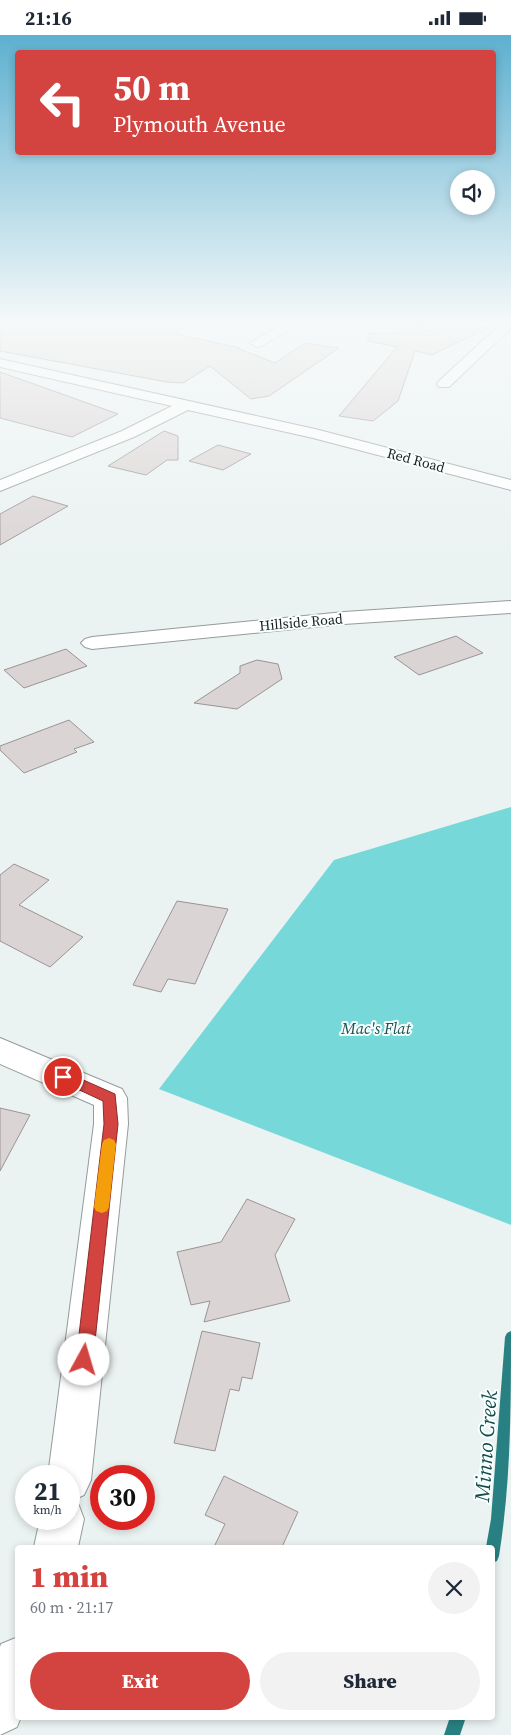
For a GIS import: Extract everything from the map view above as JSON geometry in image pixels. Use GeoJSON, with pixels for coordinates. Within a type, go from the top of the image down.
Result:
{"type":"FeatureCollection","features":[{"type":"Feature","properties":{"kind":"street","name":"Red Road"},"geometry":{"type":"LineString","coordinates":[[165,400],[315,434],[511,485]]}},
{"type":"Feature","properties":{"kind":"street"},"geometry":{"type":"LineString","coordinates":[[0,486],[128,434],[186,405]]}},
{"type":"Feature","properties":{"kind":"street","name":"Hillside Road"},"geometry":{"type":"LineString","coordinates":[[92,643],[344,618],[511,607]]}},
{"type":"Feature","properties":{"kind":"street"},"geometry":{"type":"LineString","coordinates":[[0,1050],[110,1098],[111,1124],[71,1465]]}},
{"type":"Feature","properties":{"kind":"street"},"geometry":{"type":"LineString","coordinates":[[56,1545],[60,1530]]}},
{"type":"Feature","properties":{"kind":"street"},"geometry":{"type":"LineString","coordinates":[[0,1709],[15,1669]]}},
{"type":"Feature","properties":{"kind":"green space","name":"Mac's Flat"},"geometry":{"type":"Polygon","coordinates":[[[511,807],[511,1225],[159,1089],[334,860],[511,807]]]}},
{"type":"Feature","properties":{"kind":"building"},"geometry":{"type":"Polygon","coordinates":[[[0,400],[80,400],[118,414],[72,437],[0,418],[0,400]]]}},
{"type":"Feature","properties":{"kind":"building"},"geometry":{"type":"Polygon","coordinates":[[[352,400],[398,400],[373,421],[339,416],[352,400]]]}},
{"type":"Feature","properties":{"kind":"building"},"geometry":{"type":"Polygon","coordinates":[[[164,431],[178,436],[178,460],[167,460],[146,475],[108,466],[164,431]]]}},
{"type":"Feature","properties":{"kind":"building"},"geometry":{"type":"Polygon","coordinates":[[[218,445],[251,454],[223,470],[189,461],[218,445]]]}},
{"type":"Feature","properties":{"kind":"building"},"geometry":{"type":"Polygon","coordinates":[[[33,496],[68,506],[0,545],[0,514],[33,496]]]}},
{"type":"Feature","properties":{"kind":"building"},"geometry":{"type":"Polygon","coordinates":[[[456,636],[483,653],[419,675],[394,657],[456,636]]]}},
{"type":"Feature","properties":{"kind":"building"},"geometry":{"type":"Polygon","coordinates":[[[66,649],[87,666],[24,688],[4,670],[66,649]]]}},
{"type":"Feature","properties":{"kind":"building"},"geometry":{"type":"Polygon","coordinates":[[[257,660],[278,664],[282,679],[237,709],[194,703],[240,673],[240,666],[257,660]]]}},
{"type":"Feature","properties":{"kind":"building"},"geometry":{"type":"Polygon","coordinates":[[[69,720],[94,742],[74,749],[77,752],[24,773],[0,750],[0,746],[69,720]]]}},
{"type":"Feature","properties":{"kind":"building"},"geometry":{"type":"Polygon","coordinates":[[[14,864],[49,880],[19,905],[83,937],[50,967],[0,941],[0,875],[14,864]]]}},
{"type":"Feature","properties":{"kind":"building"},"geometry":{"type":"Polygon","coordinates":[[[177,901],[228,909],[195,984],[168,979],[161,992],[133,985],[177,901]]]}},
{"type":"Feature","properties":{"kind":"building"},"geometry":{"type":"Polygon","coordinates":[[[0,1108],[30,1115],[0,1171],[0,1108]]]}},
{"type":"Feature","properties":{"kind":"building"},"geometry":{"type":"Polygon","coordinates":[[[247,1199],[295,1219],[275,1255],[290,1301],[204,1322],[210,1301],[191,1305],[177,1252],[221,1242],[247,1199]]]}},
{"type":"Feature","properties":{"kind":"building"},"geometry":{"type":"Polygon","coordinates":[[[202,1331],[260,1343],[252,1379],[242,1377],[239,1391],[230,1389],[215,1451],[174,1443],[202,1331]]]}},
{"type":"Feature","properties":{"kind":"building"},"geometry":{"type":"Polygon","coordinates":[[[224,1476],[298,1512],[283,1545],[215,1545],[225,1524],[205,1515],[224,1476]]]}},
{"type":"Feature","properties":{"kind":"waterway","name":"Minno Creek"},"geometry":{"type":"LineString","coordinates":[[494,1545],[498,1519],[511,1337]]}},
{"type":"Feature","properties":{"kind":"waterway","name":"Minno Creek"},"geometry":{"type":"LineString","coordinates":[[452,1735],[457,1720]]}},
{"type":"Feature","properties":{"kind":"slow traffic"},"geometry":{"type":"LineString","coordinates":[[102,1207],[109,1144]]}},
{"type":"Feature","properties":{"kind":"route"},"geometry":{"type":"LineString","coordinates":[[63,1077],[110,1098],[111,1124],[84,1360]]}}]}
